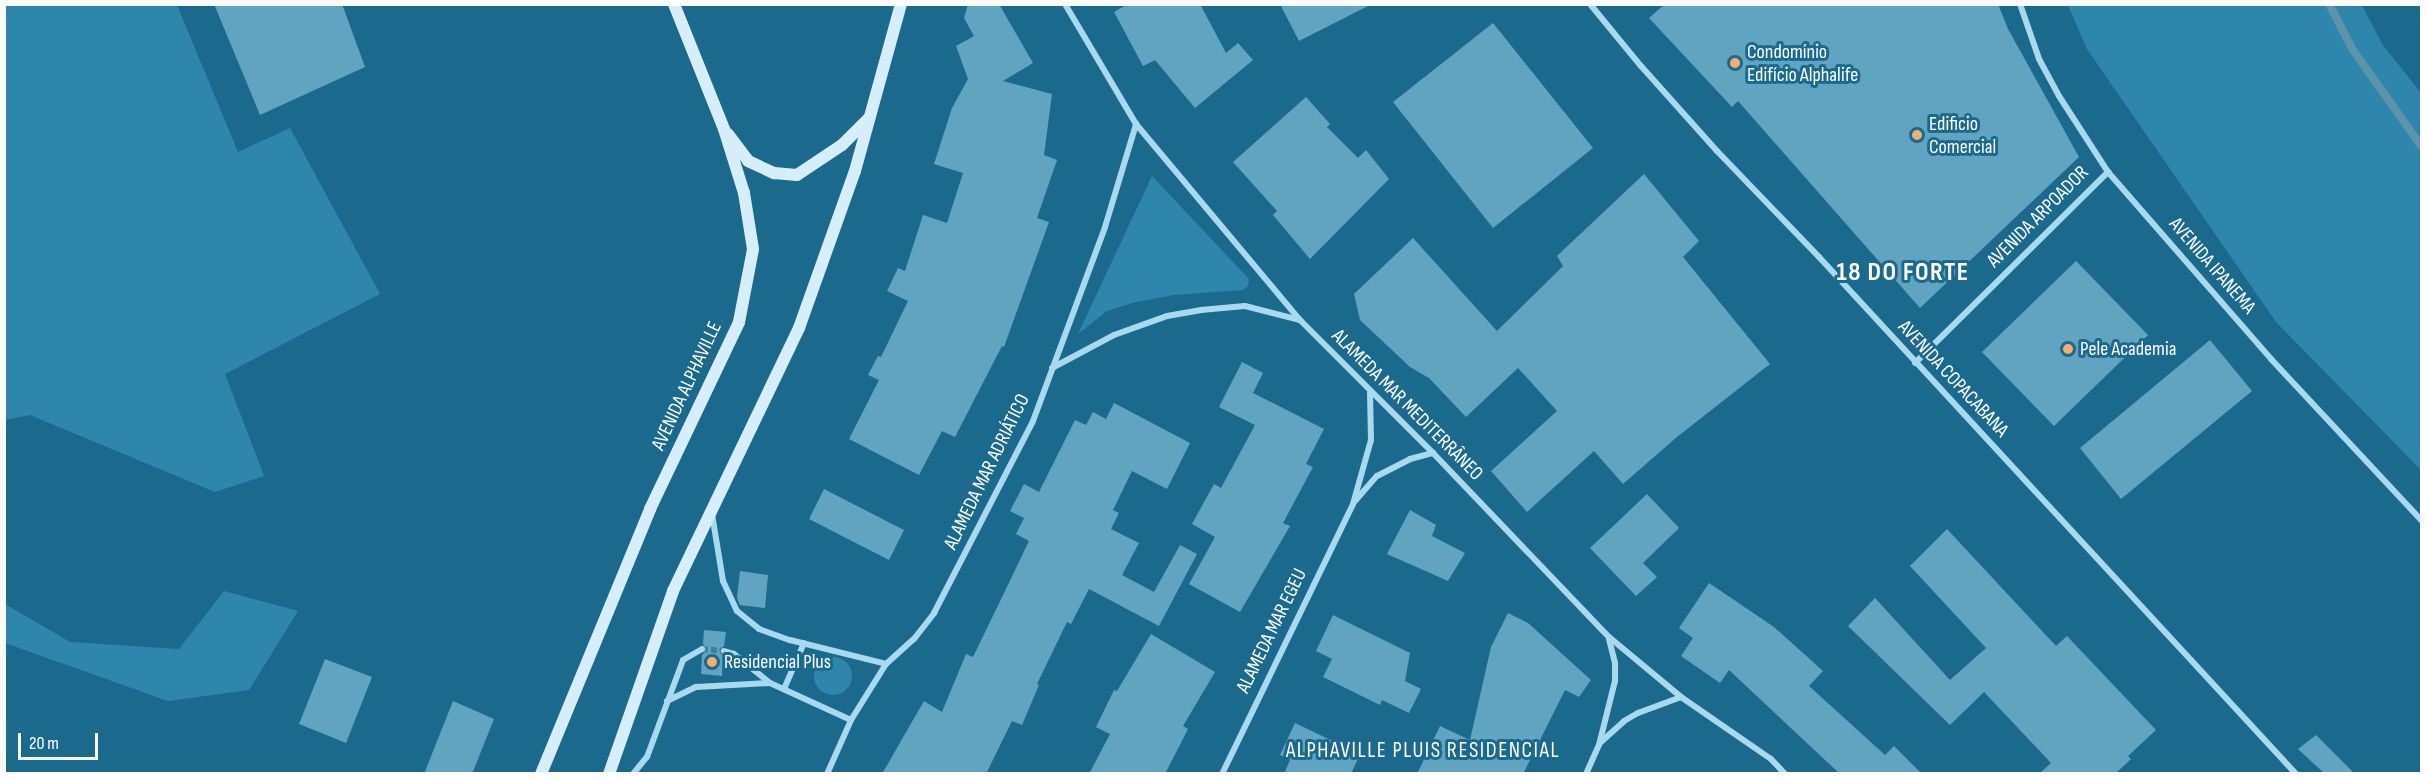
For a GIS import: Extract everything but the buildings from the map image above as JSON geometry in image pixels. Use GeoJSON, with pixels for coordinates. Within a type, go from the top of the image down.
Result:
{"type":"FeatureCollection","features":[{"type":"Feature","properties":{"kind":"main road"},"geometry":{"type":"LineString","coordinates":[[668,4],[681,24]]}},
{"type":"Feature","properties":{"kind":"main road","name":"AVENIDA ALPHAVILLE"},"geometry":{"type":"LineString","coordinates":[[543,768],[650,509],[739,322],[753,249],[744,193],[724,129],[674,4]]}},
{"type":"Feature","properties":{"kind":"main road"},"geometry":{"type":"LineString","coordinates":[[609,774],[673,591],[799,328],[855,171],[901,4]]}},
{"type":"Feature","properties":{"kind":"main road"},"geometry":{"type":"LineString","coordinates":[[724,129],[748,161],[774,173],[797,175],[819,163],[842,145],[870,117]]}},
{"type":"Feature","properties":{"kind":"main road"},"geometry":{"type":"LineString","coordinates":[[543,768],[551,774]]}},
{"type":"Feature","properties":{"kind":"street","name":"ALAMEDA MAR MEDITERRÂNEO"},"geometry":{"type":"LineString","coordinates":[[1065,4],[1136,124],[1300,320],[1433,453],[1609,637],[1681,697],[1771,759],[1785,774]]}},
{"type":"Feature","properties":{"kind":"street","name":"AVENIDA COPACABANA"},"geometry":{"type":"LineString","coordinates":[[1590,4],[1709,142],[1819,257],[2296,774]]}},
{"type":"Feature","properties":{"kind":"street","name":"AVENIDA IPANEMA"},"geometry":{"type":"LineString","coordinates":[[2020,4],[2039,59],[2059,96],[2108,171],[2271,359],[2421,521]]}},
{"type":"Feature","properties":{"kind":"street","name":"ALAMEDA MAR ADRIÁTICO"},"geometry":{"type":"LineString","coordinates":[[826,774],[851,720],[886,664],[914,639],[934,613],[1034,421],[1105,227],[1136,124]]}},
{"type":"Feature","properties":{"kind":"street","name":"AVENIDA ARPOADOR"},"geometry":{"type":"LineString","coordinates":[[1915,363],[2108,171]]}},
{"type":"Feature","properties":{"kind":"street"},"geometry":{"type":"LineString","coordinates":[[1052,368],[1114,335],[1167,316],[1245,306],[1300,320]]}},
{"type":"Feature","properties":{"kind":"street","name":"ALAMEDA MAR EGEU"},"geometry":{"type":"LineString","coordinates":[[1222,774],[1353,504],[1371,440],[1370,392]]}},
{"type":"Feature","properties":{"kind":"street","name":"ALAMEDA MAR EGEU"},"geometry":{"type":"LineString","coordinates":[[1353,504],[1377,476],[1410,459],[1433,453]]}},
{"type":"Feature","properties":{"kind":"street"},"geometry":{"type":"LineString","coordinates":[[711,508],[723,581],[737,611],[759,629],[886,664]]}},
{"type":"Feature","properties":{"kind":"street"},"geometry":{"type":"LineString","coordinates":[[1586,774],[1599,745],[1615,681],[1615,663],[1609,637]]}},
{"type":"Feature","properties":{"kind":"street"},"geometry":{"type":"LineString","coordinates":[[783,689],[804,643]]}},
{"type":"Feature","properties":{"kind":"street"},"geometry":{"type":"LineString","coordinates":[[633,774],[647,757],[683,660],[702,649]]}},
{"type":"Feature","properties":{"kind":"street"},"geometry":{"type":"LineString","coordinates":[[724,651],[734,654],[770,683],[851,720]]}},
{"type":"Feature","properties":{"kind":"street"},"geometry":{"type":"LineString","coordinates":[[666,702],[696,687],[770,683]]}},
{"type":"Feature","properties":{"kind":"street"},"geometry":{"type":"LineString","coordinates":[[1599,745],[1624,721],[1658,704],[1681,697]]}},
{"type":"Feature","properties":{"kind":"shaded area"},"geometry":{"type":"Polygon","coordinates":[[[5,4],[177,5],[238,152],[290,128],[380,294],[225,374],[264,476],[215,492],[30,415],[5,420],[5,4]]]}},
{"type":"Feature","properties":{"kind":"shaded area"},"geometry":{"type":"Polygon","coordinates":[[[2068,5],[2362,5],[2382,44],[2421,93],[2421,470],[2276,322],[2087,49],[2068,5]]]}},
{"type":"Feature","properties":{"kind":"shaded area"},"geometry":{"type":"Polygon","coordinates":[[[1152,176],[1249,279],[1248,286],[1243,290],[1174,295],[1136,302],[1107,311],[1078,334],[1152,176]]]}},
{"type":"Feature","properties":{"kind":"shaded area"},"geometry":{"type":"Polygon","coordinates":[[[224,591],[298,611],[249,690],[168,701],[5,643],[5,604],[70,642],[179,649],[224,591]]]}},
{"type":"Feature","properties":{"kind":"shaded area"},"geometry":{"type":"Polygon","coordinates":[[[833,657],[846,663],[852,676],[846,689],[833,695],[820,689],[814,676],[820,663],[833,657]]]}},
{"type":"Feature","properties":{"kind":"waterway"},"geometry":{"type":"LineString","coordinates":[[2329,4],[2353,50],[2422,147]]}},
{"type":"Feature","properties":{"kind":"tunnel"},"geometry":{"type":"LineString","coordinates":[[702,649],[724,651]]}},
{"type":"Feature","properties":{"kind":"place","name":"Condomínio Edifício Alphalife"},"geometry":{"type":"Point","coordinates":[1735,63]}},
{"type":"Feature","properties":{"kind":"place","name":"Edificio Comercial"},"geometry":{"type":"Point","coordinates":[1917,135]}},
{"type":"Feature","properties":{"kind":"place","name":"Pele Academia"},"geometry":{"type":"Point","coordinates":[2068,349]}},
{"type":"Feature","properties":{"kind":"place","name":"Residencial Plus"},"geometry":{"type":"Point","coordinates":[712,662]}},
{"type":"Feature","properties":{"kind":"district","name":"18 DO FORTE"},"geometry":{"type":"Point","coordinates":[1903,273]}},
{"type":"Feature","properties":{"kind":"district","name":"ALPHAVILLE PLUIS RESIDENCIAL"},"geometry":{"type":"Point","coordinates":[1423,751]}}]}
